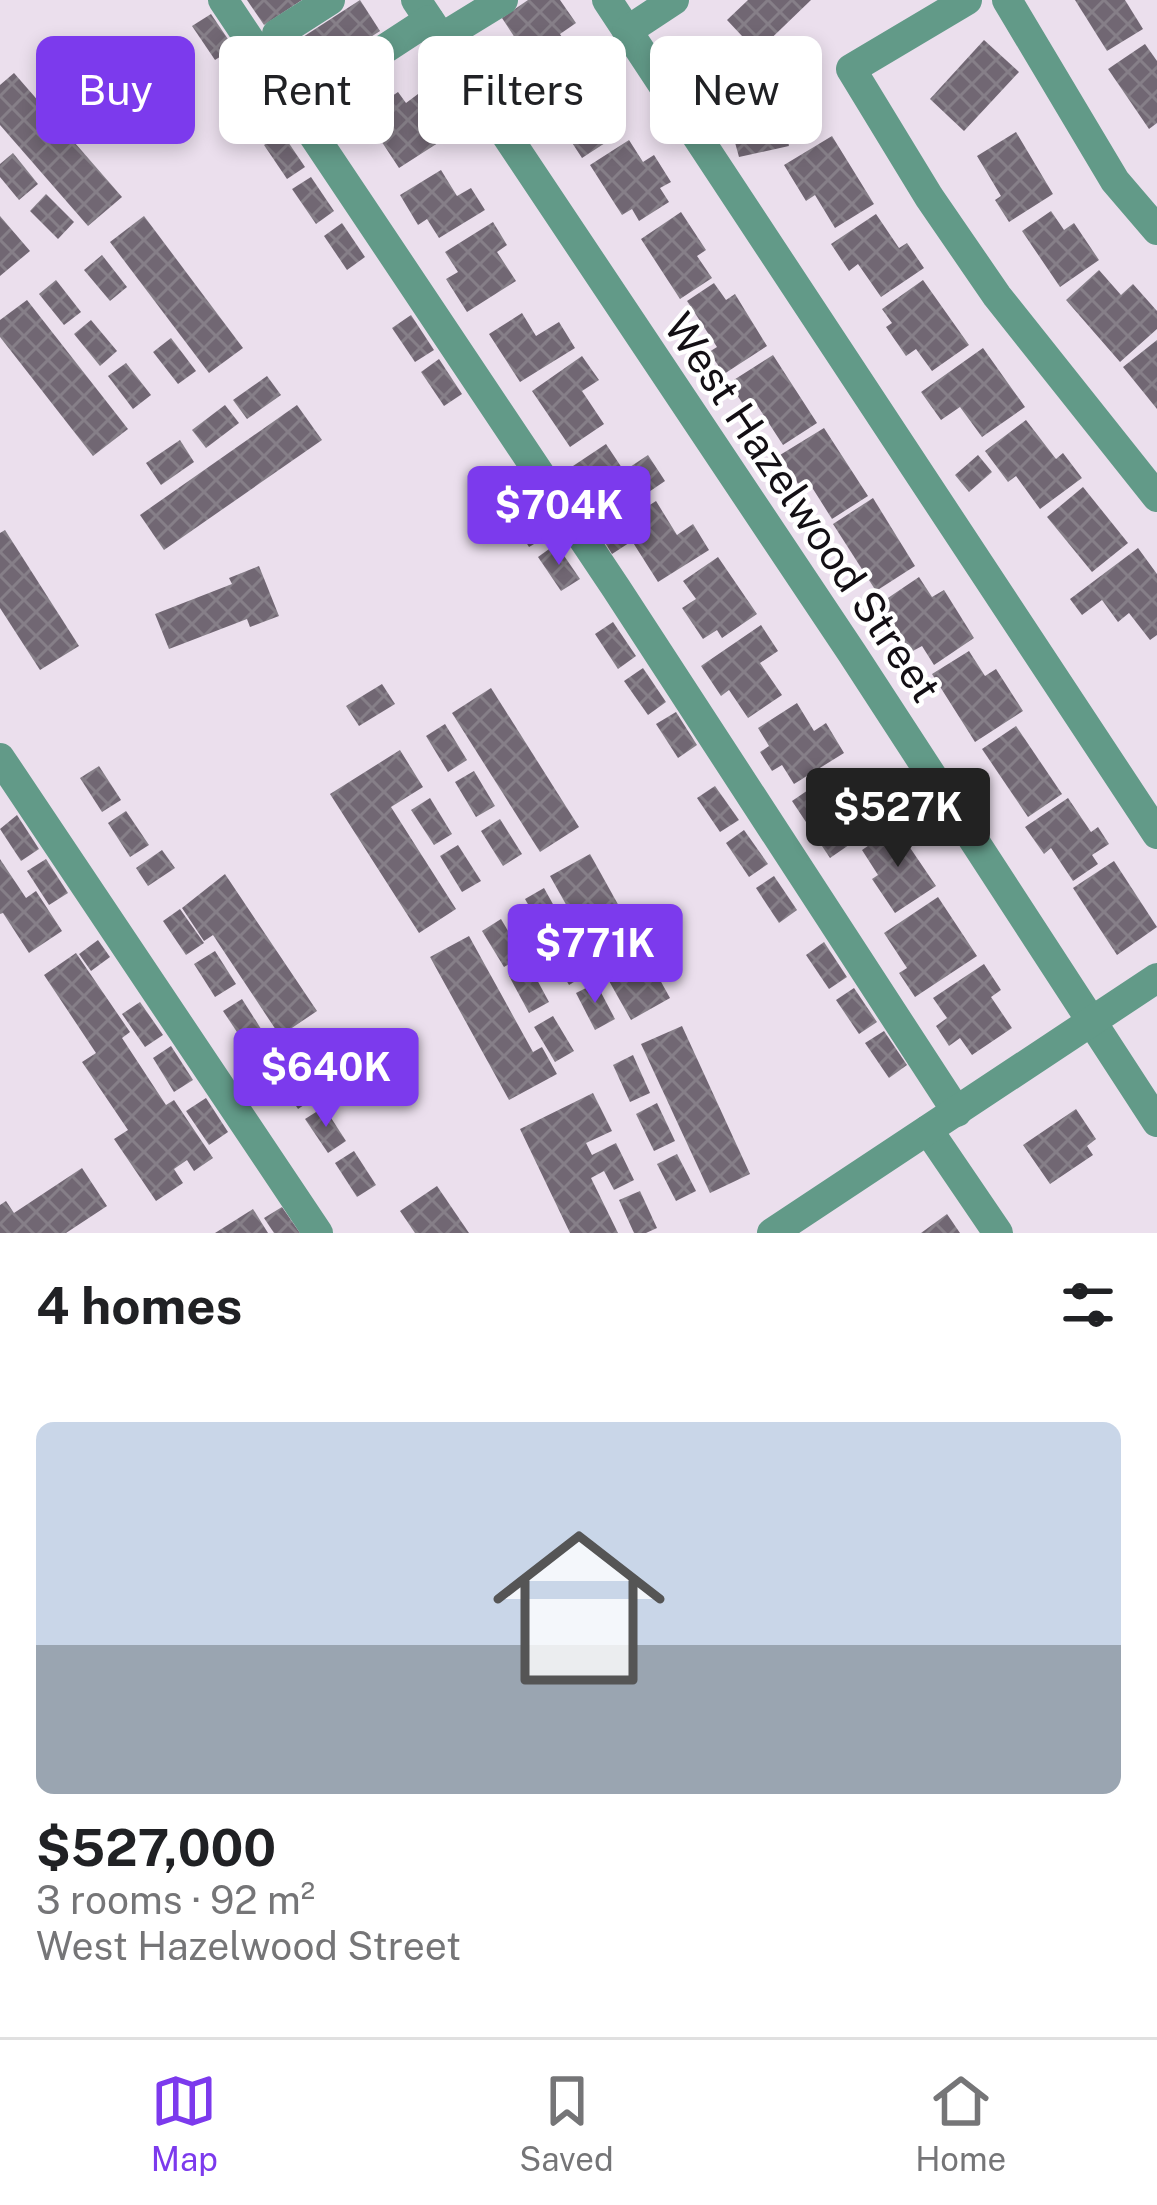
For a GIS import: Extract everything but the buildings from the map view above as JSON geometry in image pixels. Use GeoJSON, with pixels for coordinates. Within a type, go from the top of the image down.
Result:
{"type":"FeatureCollection","features":[{"type":"Feature","properties":{"kind":"street"},"geometry":{"type":"LineString","coordinates":[[223,0],[616,588],[957,1112]]}},
{"type":"Feature","properties":{"kind":"street"},"geometry":{"type":"LineString","coordinates":[[278,34],[329,0]]}},
{"type":"Feature","properties":{"kind":"street"},"geometry":{"type":"LineString","coordinates":[[394,43],[429,20],[503,0]]}},
{"type":"Feature","properties":{"kind":"street"},"geometry":{"type":"LineString","coordinates":[[607,0],[1157,834]]}},
{"type":"Feature","properties":{"kind":"street"},"geometry":{"type":"LineString","coordinates":[[627,31],[674,0]]}},
{"type":"Feature","properties":{"kind":"street"},"geometry":{"type":"LineString","coordinates":[[967,0],[851,69],[929,197],[997,296],[1157,497]]}},
{"type":"Feature","properties":{"kind":"street"},"geometry":{"type":"LineString","coordinates":[[1007,0],[1115,181],[1157,230]]}},
{"type":"Feature","properties":{"kind":"street","name":"West Hazelwood Street"},"geometry":{"type":"LineString","coordinates":[[429,20],[852,653],[1157,1122]]}},
{"type":"Feature","properties":{"kind":"street"},"geometry":{"type":"LineString","coordinates":[[0,758],[318,1233]]}},
{"type":"Feature","properties":{"kind":"street"},"geometry":{"type":"LineString","coordinates":[[777,1232],[1157,979]]}},
{"type":"Feature","properties":{"kind":"street"},"geometry":{"type":"LineString","coordinates":[[928,1130],[998,1233]]}}]}
